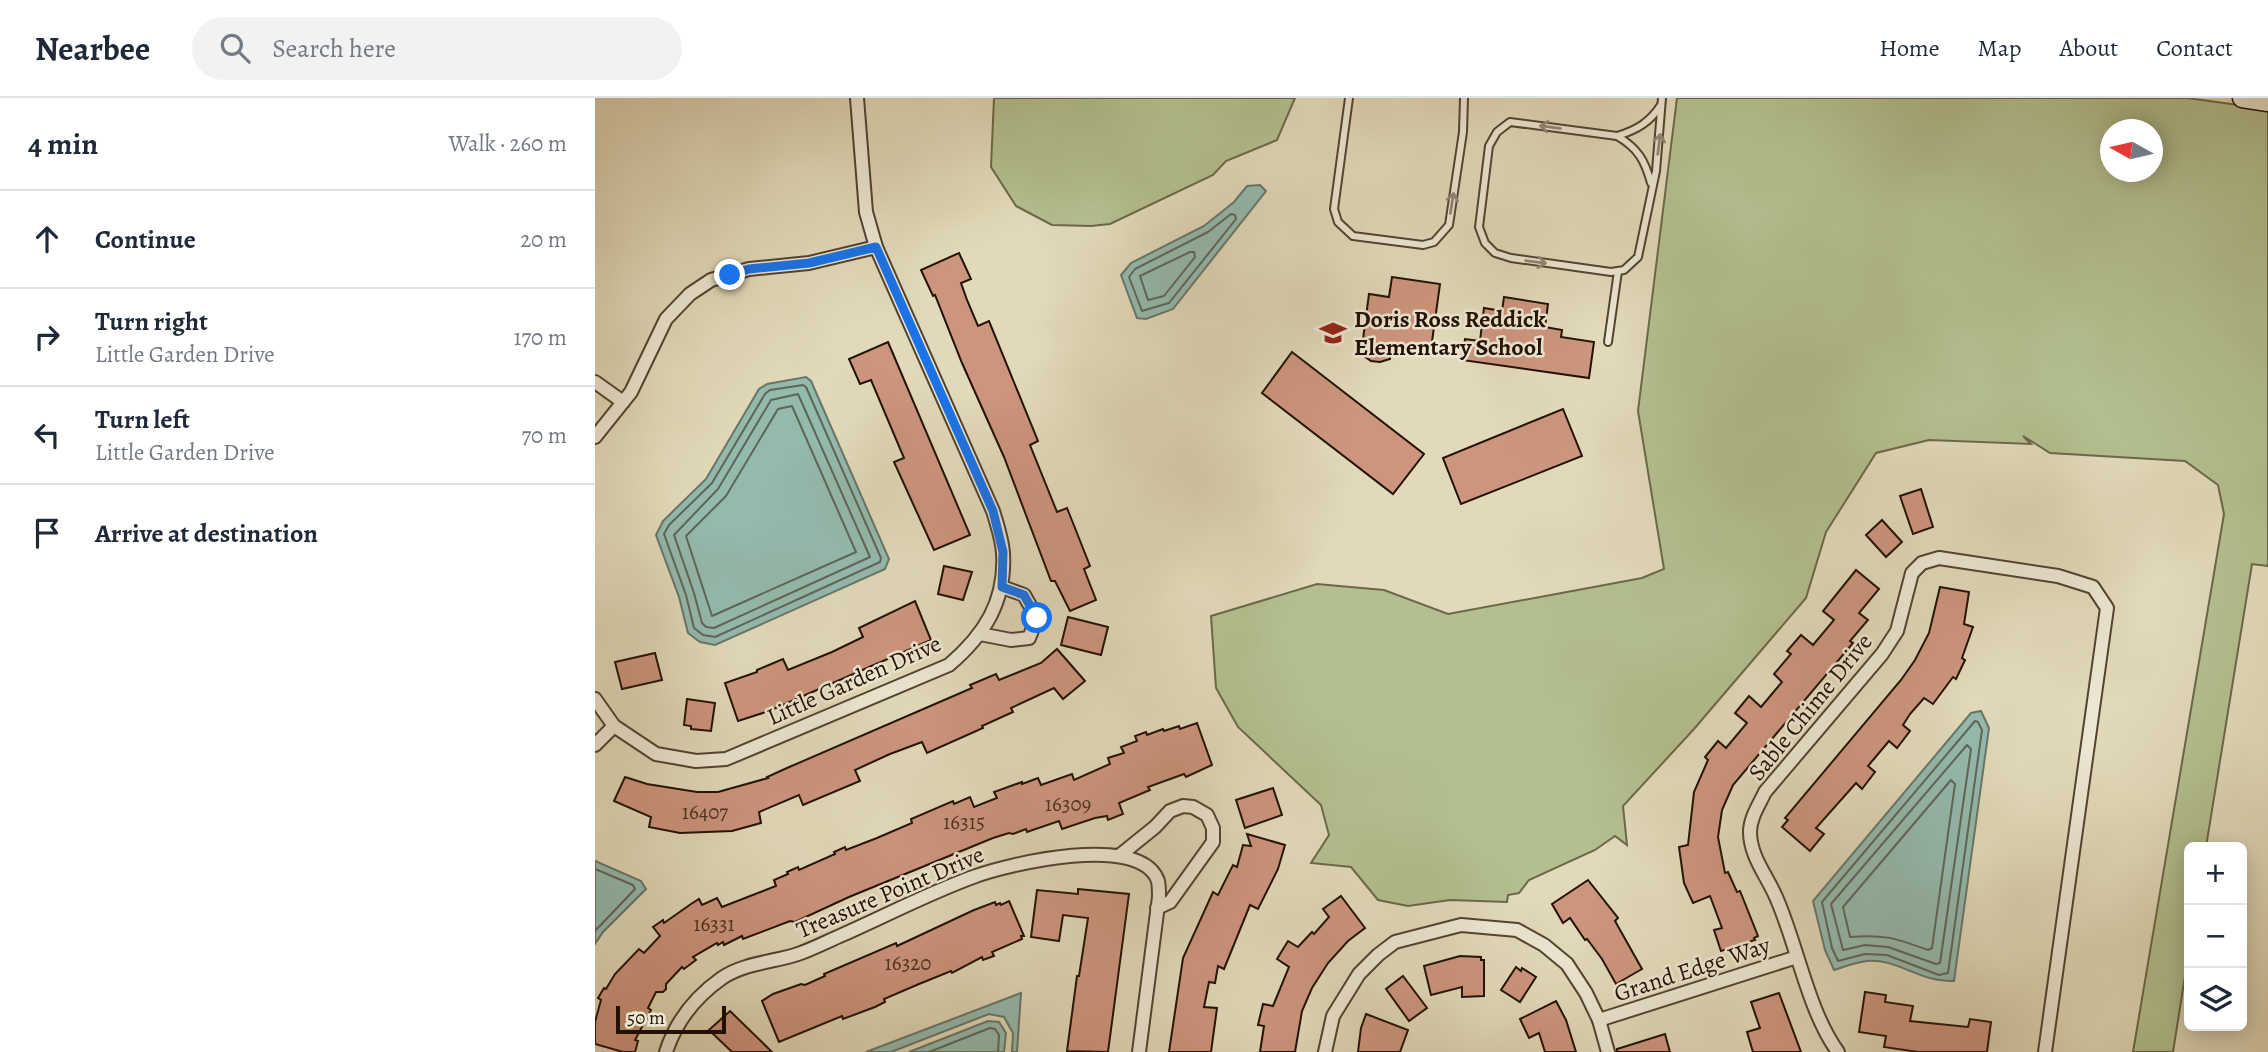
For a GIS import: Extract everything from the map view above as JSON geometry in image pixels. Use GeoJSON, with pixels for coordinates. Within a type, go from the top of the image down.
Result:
{"type":"FeatureCollection","features":[{"type":"Feature","properties":{"kind":"street","name":"Little Garden Drive"},"geometry":{"type":"LineString","coordinates":[[595,699],[614,726],[656,754],[696,761],[726,759],[949,666],[972,646],[989,620],[1002,587],[1003,552],[993,511],[876,247],[866,212],[857,98]]}},
{"type":"Feature","properties":{"kind":"street"},"geometry":{"type":"LineString","coordinates":[[2242,98],[2268,102]]}},
{"type":"Feature","properties":{"kind":"street"},"geometry":{"type":"LineString","coordinates":[[595,437],[623,402],[642,371],[666,319],[690,294],[711,280],[749,269],[809,263],[876,247]]}},
{"type":"Feature","properties":{"kind":"street"},"geometry":{"type":"LineString","coordinates":[[595,382],[623,402]]}},
{"type":"Feature","properties":{"kind":"street","name":"Sable Chime Drive"},"geometry":{"type":"LineString","coordinates":[[1838,1052],[1830,1040],[1776,897],[1755,857],[1750,834],[1752,818],[1765,792],[1882,654],[1897,631],[1912,573],[1922,563],[1940,558],[2058,576],[2093,587],[2108,608],[2045,1052]]}},
{"type":"Feature","properties":{"kind":"street"},"geometry":{"type":"LineString","coordinates":[[980,634],[1011,640],[1029,638],[1037,618],[1024,595],[1002,587]]}},
{"type":"Feature","properties":{"kind":"street"},"geometry":{"type":"LineString","coordinates":[[595,745],[614,726]]}},
{"type":"Feature","properties":{"kind":"street"},"geometry":{"type":"LineString","coordinates":[[1119,856],[1170,811],[1183,806],[1193,807],[1207,815],[1213,828],[1213,842],[1170,901],[1157,908]]}},
{"type":"Feature","properties":{"kind":"street","name":"Treasure Point Drive"},"geometry":{"type":"LineString","coordinates":[[666,1052],[673,1030],[695,1000],[725,976],[764,962],[798,954],[986,873],[1012,865],[1067,856],[1119,856],[1149,869],[1158,881],[1139,1052]]}},
{"type":"Feature","properties":{"kind":"street"},"geometry":{"type":"LineString","coordinates":[[1325,1052],[1333,1016],[1359,974],[1378,955],[1395,942],[1461,925],[1517,930],[1544,945],[1567,964],[1586,993],[1599,1020],[1608,1052]]}},
{"type":"Feature","properties":{"kind":"street","name":"Grand Edge Way"},"geometry":{"type":"LineString","coordinates":[[1599,1020],[1797,957]]}},
{"type":"Feature","properties":{"kind":"lane"},"geometry":{"type":"LineString","coordinates":[[1349,98],[1334,209],[1338,222],[1353,236],[1423,245],[1434,242],[1449,225],[1463,132],[1464,98]]}},
{"type":"Feature","properties":{"kind":"lane"},"geometry":{"type":"LineString","coordinates":[[1617,136],[1644,125],[1653,117],[1662,101]]}},
{"type":"Feature","properties":{"kind":"lane"},"geometry":{"type":"LineString","coordinates":[[1651,183],[1641,154],[1617,136],[1510,122],[1497,132],[1489,146],[1479,227],[1485,243],[1495,253],[1511,258],[1611,272],[1624,270],[1638,257],[1658,148],[1662,101]]}},
{"type":"Feature","properties":{"kind":"lane"},"geometry":{"type":"LineString","coordinates":[[1608,342],[1618,271]]}},
{"type":"Feature","properties":{"kind":"green space"},"geometry":{"type":"Polygon","coordinates":[[[994,98],[1295,98],[1277,140],[1226,161],[1213,175],[1110,224],[1091,226],[1052,225],[1016,206],[991,167],[994,98]]]}},
{"type":"Feature","properties":{"kind":"green space"},"geometry":{"type":"Polygon","coordinates":[[[1677,98],[2187,98],[2268,109],[2268,566],[2252,564],[2207,842],[2184,842],[2184,983],[2173,1052],[2133,1052],[2224,514],[2218,485],[2185,461],[2050,453],[2023,436],[2031,444],[1929,440],[1876,453],[1826,532],[1806,598],[1694,729],[1623,806],[1627,845],[1615,836],[1595,850],[1529,880],[1519,893],[1508,895],[1507,902],[1450,900],[1408,906],[1378,900],[1351,867],[1311,863],[1329,835],[1321,805],[1238,727],[1216,688],[1211,616],[1317,584],[1384,590],[1448,614],[1642,578],[1664,569],[1638,411],[1677,98]]]}},
{"type":"Feature","properties":{"kind":"water"},"geometry":{"type":"Polygon","coordinates":[[[1260,185],[1266,191],[1173,309],[1146,319],[1137,318],[1121,275],[1131,263],[1204,226],[1234,202],[1247,186],[1260,185]]]}},
{"type":"Feature","properties":{"kind":"water"},"geometry":{"type":"Polygon","coordinates":[[[806,377],[811,381],[889,559],[885,569],[715,645],[700,642],[688,633],[679,597],[656,535],[663,521],[706,479],[759,389],[767,384],[806,377]]]}},
{"type":"Feature","properties":{"kind":"water"},"geometry":{"type":"Polygon","coordinates":[[[1981,711],[1989,728],[1954,981],[1942,981],[1878,961],[1859,962],[1834,970],[1825,950],[1813,901],[1971,713],[1981,711]]]}},
{"type":"Feature","properties":{"kind":"water"},"geometry":{"type":"Polygon","coordinates":[[[595,861],[641,881],[646,889],[603,932],[595,944],[595,861]]]}},
{"type":"Feature","properties":{"kind":"water"},"geometry":{"type":"Polygon","coordinates":[[[1021,993],[1017,1052],[1012,1052],[1013,1033],[1004,1017],[989,1014],[891,1052],[866,1052],[1021,993]]]}},
{"type":"Feature","properties":{"kind":"water"},"geometry":{"type":"Polygon","coordinates":[[[988,1021],[999,1022],[1006,1033],[1004,1052],[909,1052],[988,1021]]]}},
{"type":"Feature","properties":{"kind":"building"},"geometry":{"type":"Polygon","coordinates":[[[959,253],[971,279],[961,283],[967,300],[978,326],[989,321],[1038,441],[1030,445],[1057,512],[1067,508],[1090,566],[1084,569],[1096,600],[1070,611],[1055,581],[1051,581],[1004,457],[935,295],[933,296],[921,270],[959,253]]]}},
{"type":"Feature","properties":{"kind":"building"},"geometry":{"type":"Polygon","coordinates":[[[1392,277],[1440,284],[1430,356],[1391,351],[1390,359],[1380,362],[1371,361],[1361,354],[1369,294],[1389,297],[1392,277]]]}},
{"type":"Feature","properties":{"kind":"building"},"geometry":{"type":"Polygon","coordinates":[[[1504,297],[1548,304],[1545,327],[1562,330],[1561,337],[1594,342],[1589,378],[1462,360],[1465,339],[1480,341],[1484,308],[1502,311],[1504,297]]]}},
{"type":"Feature","properties":{"kind":"building"},"geometry":{"type":"Polygon","coordinates":[[[888,342],[970,535],[934,550],[894,462],[904,458],[871,380],[860,384],[849,359],[888,342]]]}},
{"type":"Feature","properties":{"kind":"building"},"geometry":{"type":"Polygon","coordinates":[[[1292,352],[1424,454],[1393,494],[1262,393],[1292,352]]]}},
{"type":"Feature","properties":{"kind":"building"},"geometry":{"type":"Polygon","coordinates":[[[1563,409],[1582,456],[1461,504],[1443,458],[1563,409]]]}},
{"type":"Feature","properties":{"kind":"building"},"geometry":{"type":"Polygon","coordinates":[[[1921,489],[1933,527],[1913,534],[1900,496],[1921,489]]]}},
{"type":"Feature","properties":{"kind":"building"},"geometry":{"type":"Polygon","coordinates":[[[1882,520],[1902,542],[1886,557],[1866,535],[1882,520]]]}},
{"type":"Feature","properties":{"kind":"building"},"geometry":{"type":"Polygon","coordinates":[[[944,566],[972,572],[963,600],[938,594],[944,566]]]}},
{"type":"Feature","properties":{"kind":"building"},"geometry":{"type":"Polygon","coordinates":[[[1856,570],[1879,589],[1859,613],[1868,620],[1850,641],[1853,643],[1733,785],[1722,810],[1718,837],[1725,873],[1728,872],[1737,892],[1740,891],[1758,936],[1755,940],[1721,951],[1714,930],[1722,928],[1710,896],[1693,903],[1684,883],[1679,847],[1688,845],[1694,792],[1708,760],[1705,757],[1718,741],[1726,748],[1747,723],[1735,713],[1749,696],[1761,707],[1782,682],[1774,674],[1791,654],[1787,651],[1801,635],[1813,645],[1834,620],[1823,611],[1856,570]]]}},
{"type":"Feature","properties":{"kind":"building"},"geometry":{"type":"Polygon","coordinates":[[[1940,587],[1969,592],[1964,624],[1973,627],[1962,658],[1965,660],[1956,679],[1953,677],[1933,704],[1924,698],[1910,714],[1903,725],[1910,731],[1897,748],[1889,741],[1868,766],[1875,772],[1862,789],[1856,783],[1816,828],[1824,834],[1810,851],[1782,827],[1788,820],[1785,818],[1915,660],[1929,633],[1940,587]]]}},
{"type":"Feature","properties":{"kind":"building"},"geometry":{"type":"Polygon","coordinates":[[[915,601],[931,640],[769,711],[738,721],[725,683],[783,659],[788,670],[832,652],[863,637],[859,628],[915,601]]]}},
{"type":"Feature","properties":{"kind":"building"},"geometry":{"type":"Polygon","coordinates":[[[1068,617],[1108,627],[1101,655],[1061,645],[1068,617]]]}},
{"type":"Feature","properties":{"kind":"building"},"geometry":{"type":"Polygon","coordinates":[[[1057,649],[1085,681],[1063,699],[1054,688],[1011,708],[1013,712],[982,726],[983,728],[927,753],[922,742],[890,754],[855,770],[860,781],[803,805],[799,795],[759,812],[761,823],[732,831],[680,833],[649,827],[651,817],[614,801],[625,777],[647,784],[697,792],[718,792],[768,778],[972,688],[970,685],[996,674],[999,680],[1041,663],[1057,649]]]}},
{"type":"Feature","properties":{"kind":"building"},"geometry":{"type":"Polygon","coordinates":[[[655,653],[662,680],[622,689],[615,662],[655,653]]]}},
{"type":"Feature","properties":{"kind":"building"},"geometry":{"type":"Polygon","coordinates":[[[687,699],[715,703],[711,731],[691,729],[691,726],[684,725],[687,699]]]}},
{"type":"Feature","properties":{"kind":"building"},"geometry":{"type":"Polygon","coordinates":[[[1197,723],[1212,765],[1186,777],[1184,774],[1148,787],[1150,790],[1119,803],[1123,814],[1108,820],[1107,816],[1095,818],[1062,829],[1059,821],[1027,832],[1026,829],[993,838],[795,922],[790,921],[743,939],[742,936],[724,945],[723,942],[718,945],[717,943],[693,957],[696,960],[684,969],[682,967],[666,984],[663,992],[656,992],[648,1008],[651,1010],[635,1040],[638,1041],[635,1052],[623,1052],[595,1044],[595,1022],[601,1000],[598,998],[604,988],[606,989],[615,974],[639,949],[644,953],[660,936],[653,927],[663,920],[664,923],[699,899],[702,905],[717,898],[722,907],[776,886],[774,880],[788,874],[787,872],[798,867],[799,870],[845,847],[846,850],[877,838],[912,823],[911,819],[953,801],[954,804],[970,797],[974,807],[997,798],[994,792],[1022,782],[1038,778],[1041,785],[1072,774],[1074,780],[1110,764],[1108,758],[1124,753],[1121,747],[1137,741],[1135,736],[1179,726],[1180,729],[1197,723]]]}},
{"type":"Feature","properties":{"kind":"building"},"geometry":{"type":"Polygon","coordinates":[[[1273,788],[1282,815],[1245,828],[1236,800],[1273,788]]]}},
{"type":"Feature","properties":{"kind":"building"},"geometry":{"type":"Polygon","coordinates":[[[1247,834],[1285,845],[1278,869],[1258,909],[1250,905],[1224,969],[1218,966],[1215,983],[1209,982],[1204,1007],[1217,1008],[1211,1052],[1169,1052],[1183,958],[1213,892],[1218,895],[1233,865],[1237,867],[1243,845],[1251,846],[1247,834]]]}},
{"type":"Feature","properties":{"kind":"building"},"geometry":{"type":"Polygon","coordinates":[[[1588,880],[1618,918],[1615,921],[1642,969],[1616,984],[1587,939],[1585,940],[1570,918],[1563,923],[1552,904],[1588,880]]]}},
{"type":"Feature","properties":{"kind":"building"},"geometry":{"type":"Polygon","coordinates":[[[1078,889],[1129,894],[1108,1052],[1067,1051],[1088,918],[1063,915],[1059,941],[1031,937],[1037,890],[1078,894],[1078,889]]]}},
{"type":"Feature","properties":{"kind":"building"},"geometry":{"type":"Polygon","coordinates":[[[1341,896],[1365,928],[1348,941],[1328,963],[1312,988],[1302,1011],[1295,1052],[1260,1052],[1264,1026],[1258,1025],[1263,1004],[1273,1006],[1289,967],[1277,959],[1288,941],[1298,947],[1312,932],[1314,934],[1329,917],[1323,909],[1341,896]]]}},
{"type":"Feature","properties":{"kind":"building"},"geometry":{"type":"Polygon","coordinates":[[[1009,901],[1024,936],[1021,936],[1022,939],[992,952],[994,956],[983,960],[982,957],[952,973],[951,971],[884,999],[885,1002],[875,1007],[843,1019],[842,1016],[779,1042],[762,1001],[773,994],[805,985],[825,976],[824,974],[896,943],[897,946],[974,910],[995,902],[996,905],[1001,905],[1009,901]]]}},
{"type":"Feature","properties":{"kind":"building"},"geometry":{"type":"Polygon","coordinates":[[[1460,956],[1481,957],[1481,960],[1484,960],[1484,996],[1462,997],[1462,987],[1431,995],[1424,966],[1460,956]]]}},
{"type":"Feature","properties":{"kind":"building"},"geometry":{"type":"Polygon","coordinates":[[[1516,967],[1536,977],[1520,1002],[1501,990],[1516,967]]]}},
{"type":"Feature","properties":{"kind":"building"},"geometry":{"type":"Polygon","coordinates":[[[1403,976],[1427,1008],[1409,1021],[1386,989],[1403,976]]]}},
{"type":"Feature","properties":{"kind":"building"},"geometry":{"type":"Polygon","coordinates":[[[1865,992],[1886,995],[1885,1002],[1913,1006],[1910,1021],[1968,1027],[1970,1019],[1991,1022],[1987,1052],[1918,1052],[1884,1047],[1886,1036],[1859,1032],[1865,992]]]}},
{"type":"Feature","properties":{"kind":"building"},"geometry":{"type":"Polygon","coordinates":[[[1779,993],[1801,1052],[1753,1052],[1747,1032],[1760,1028],[1751,1002],[1779,993]]]}},
{"type":"Feature","properties":{"kind":"building"},"geometry":{"type":"Polygon","coordinates":[[[1556,1001],[1566,1020],[1576,1052],[1545,1052],[1539,1033],[1529,1038],[1520,1019],[1556,1001]]]}},
{"type":"Feature","properties":{"kind":"building"},"geometry":{"type":"Polygon","coordinates":[[[730,1011],[772,1052],[732,1052],[709,1030],[730,1011]]]}},
{"type":"Feature","properties":{"kind":"building"},"geometry":{"type":"Polygon","coordinates":[[[1366,1014],[1408,1030],[1400,1052],[1358,1052],[1366,1014]]]}},
{"type":"Feature","properties":{"kind":"building"},"geometry":{"type":"Polygon","coordinates":[[[1665,1034],[1670,1052],[1617,1052],[1617,1049],[1665,1034]]]}},
{"type":"Feature","properties":{"kind":"place","name":"Doris Ross Reddick Elementary School"},"geometry":{"type":"Point","coordinates":[1333,333]}},
{"type":"Feature","properties":{"kind":"route"},"geometry":{"type":"LineString","coordinates":[[730,275],[749,269],[809,263],[876,247],[902,300],[993,511],[1003,552],[1002,587],[1024,595],[1037,618]]}}]}
